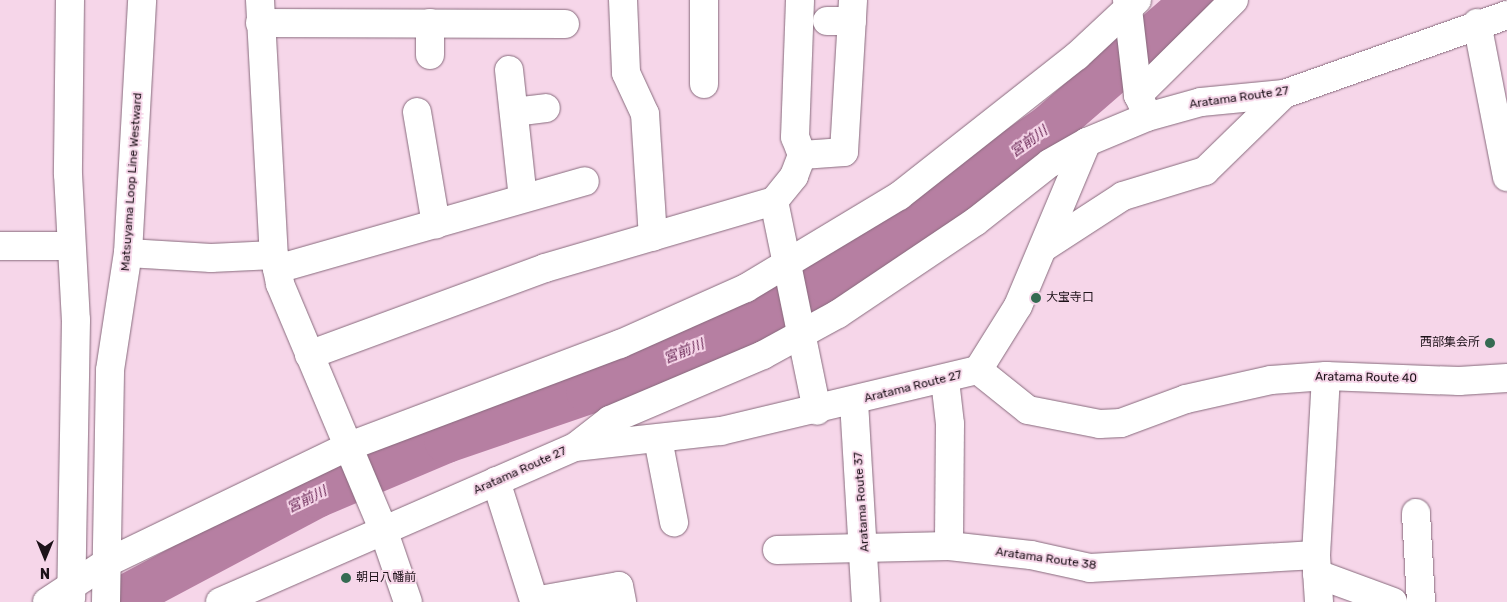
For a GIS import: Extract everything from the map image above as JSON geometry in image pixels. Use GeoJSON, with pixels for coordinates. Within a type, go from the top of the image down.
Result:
{"type":"FeatureCollection","features":[{"type":"Feature","properties":{"kind":"street"},"geometry":{"type":"LineString","coordinates":[[70,0],[68,174],[76,330],[71,594]]}},
{"type":"Feature","properties":{"kind":"street","name":"Matsuyama Loop Line Westward"},"geometry":{"type":"LineString","coordinates":[[106,582],[110,370],[128,253],[142,0]]}},
{"type":"Feature","properties":{"kind":"street"},"geometry":{"type":"LineString","coordinates":[[623,0],[626,73],[644,114],[653,237]]}},
{"type":"Feature","properties":{"kind":"street"},"geometry":{"type":"LineString","coordinates":[[704,0],[704,84]]}},
{"type":"Feature","properties":{"kind":"street"},"geometry":{"type":"LineString","coordinates":[[309,356],[454,299],[774,201],[794,176],[802,155],[795,137],[800,0]]}},
{"type":"Feature","properties":{"kind":"street"},"geometry":{"type":"LineString","coordinates":[[1143,106],[1234,0]]}},
{"type":"Feature","properties":{"kind":"street"},"geometry":{"type":"LineString","coordinates":[[1130,9],[1143,106]]}},
{"type":"Feature","properties":{"kind":"street"},"geometry":{"type":"LineString","coordinates":[[47,602],[106,582],[349,452],[620,344],[789,268],[899,196],[1077,56],[1130,9]]}},
{"type":"Feature","properties":{"kind":"street"},"geometry":{"type":"LineString","coordinates":[[408,602],[384,532],[371,506],[309,356],[276,262],[260,12],[430,23],[565,24]]}},
{"type":"Feature","properties":{"kind":"street"},"geometry":{"type":"LineString","coordinates":[[802,155],[844,152],[844,14]]}},
{"type":"Feature","properties":{"kind":"street","name":"Aratama Route 27"},"geometry":{"type":"LineString","coordinates":[[220,602],[265,592],[384,532],[575,447],[721,431],[817,411],[945,380],[978,370],[1018,306],[1087,142],[1143,106],[1284,94],[1476,23],[1507,16]]}},
{"type":"Feature","properties":{"kind":"street"},"geometry":{"type":"LineString","coordinates":[[430,23],[430,55]]}},
{"type":"Feature","properties":{"kind":"street"},"geometry":{"type":"LineString","coordinates":[[1476,23],[1507,177]]}},
{"type":"Feature","properties":{"kind":"street"},"geometry":{"type":"LineString","coordinates":[[509,70],[523,198]]}},
{"type":"Feature","properties":{"kind":"street"},"geometry":{"type":"LineString","coordinates":[[1042,248],[1123,196],[1205,171],[1284,94]]}},
{"type":"Feature","properties":{"kind":"street"},"geometry":{"type":"LineString","coordinates":[[514,112],[546,108]]}},
{"type":"Feature","properties":{"kind":"street"},"geometry":{"type":"LineString","coordinates":[[417,112],[436,224]]}},
{"type":"Feature","properties":{"kind":"street"},"geometry":{"type":"LineString","coordinates":[[575,447],[610,420],[745,363],[801,329],[901,274],[1050,163],[1087,142]]}},
{"type":"Feature","properties":{"kind":"street"},"geometry":{"type":"LineString","coordinates":[[128,253],[276,262],[436,224],[585,181]]}},
{"type":"Feature","properties":{"kind":"street"},"geometry":{"type":"LineString","coordinates":[[774,201],[817,411]]}},
{"type":"Feature","properties":{"kind":"street"},"geometry":{"type":"LineString","coordinates":[[0,246],[71,246]]}},
{"type":"Feature","properties":{"kind":"street","name":"Aratama Route 40"},"geometry":{"type":"LineString","coordinates":[[978,370],[1028,410],[1100,424],[1121,423],[1207,393],[1271,380],[1326,376],[1459,381],[1507,378]]}},
{"type":"Feature","properties":{"kind":"street"},"geometry":{"type":"LineString","coordinates":[[1319,602],[1317,564],[1326,376]]}},
{"type":"Feature","properties":{"kind":"street"},"geometry":{"type":"LineString","coordinates":[[945,380],[950,424],[949,546]]}},
{"type":"Feature","properties":{"kind":"street","name":"Aratama Route 37"},"geometry":{"type":"LineString","coordinates":[[854,402],[866,546],[866,602]]}},
{"type":"Feature","properties":{"kind":"street"},"geometry":{"type":"LineString","coordinates":[[658,439],[674,522]]}},
{"type":"Feature","properties":{"kind":"street"},"geometry":{"type":"LineString","coordinates":[[496,481],[534,601],[619,586],[622,602]]}},
{"type":"Feature","properties":{"kind":"street"},"geometry":{"type":"LineString","coordinates":[[1416,513],[1421,602]]}},
{"type":"Feature","properties":{"kind":"street","name":"Aratama Route 38"},"geometry":{"type":"LineString","coordinates":[[777,550],[866,546],[949,546],[1031,556],[1090,568],[1317,564]]}},
{"type":"Feature","properties":{"kind":"street"},"geometry":{"type":"LineString","coordinates":[[1317,564],[1393,602]]}},
{"type":"Feature","properties":{"kind":"waterway","name":"宮前川"},"geometry":{"type":"LineString","coordinates":[[115,602],[316,495],[446,440],[588,391],[726,335],[827,281],[1048,127],[1194,0]]}},
{"type":"Feature","properties":{"kind":"place","name":"大宝寺口"},"geometry":{"type":"Point","coordinates":[1036,298]}},
{"type":"Feature","properties":{"kind":"place","name":"西部集会所"},"geometry":{"type":"Point","coordinates":[1490,343]}},
{"type":"Feature","properties":{"kind":"place","name":"朝日八幡前"},"geometry":{"type":"Point","coordinates":[346,578]}}]}
